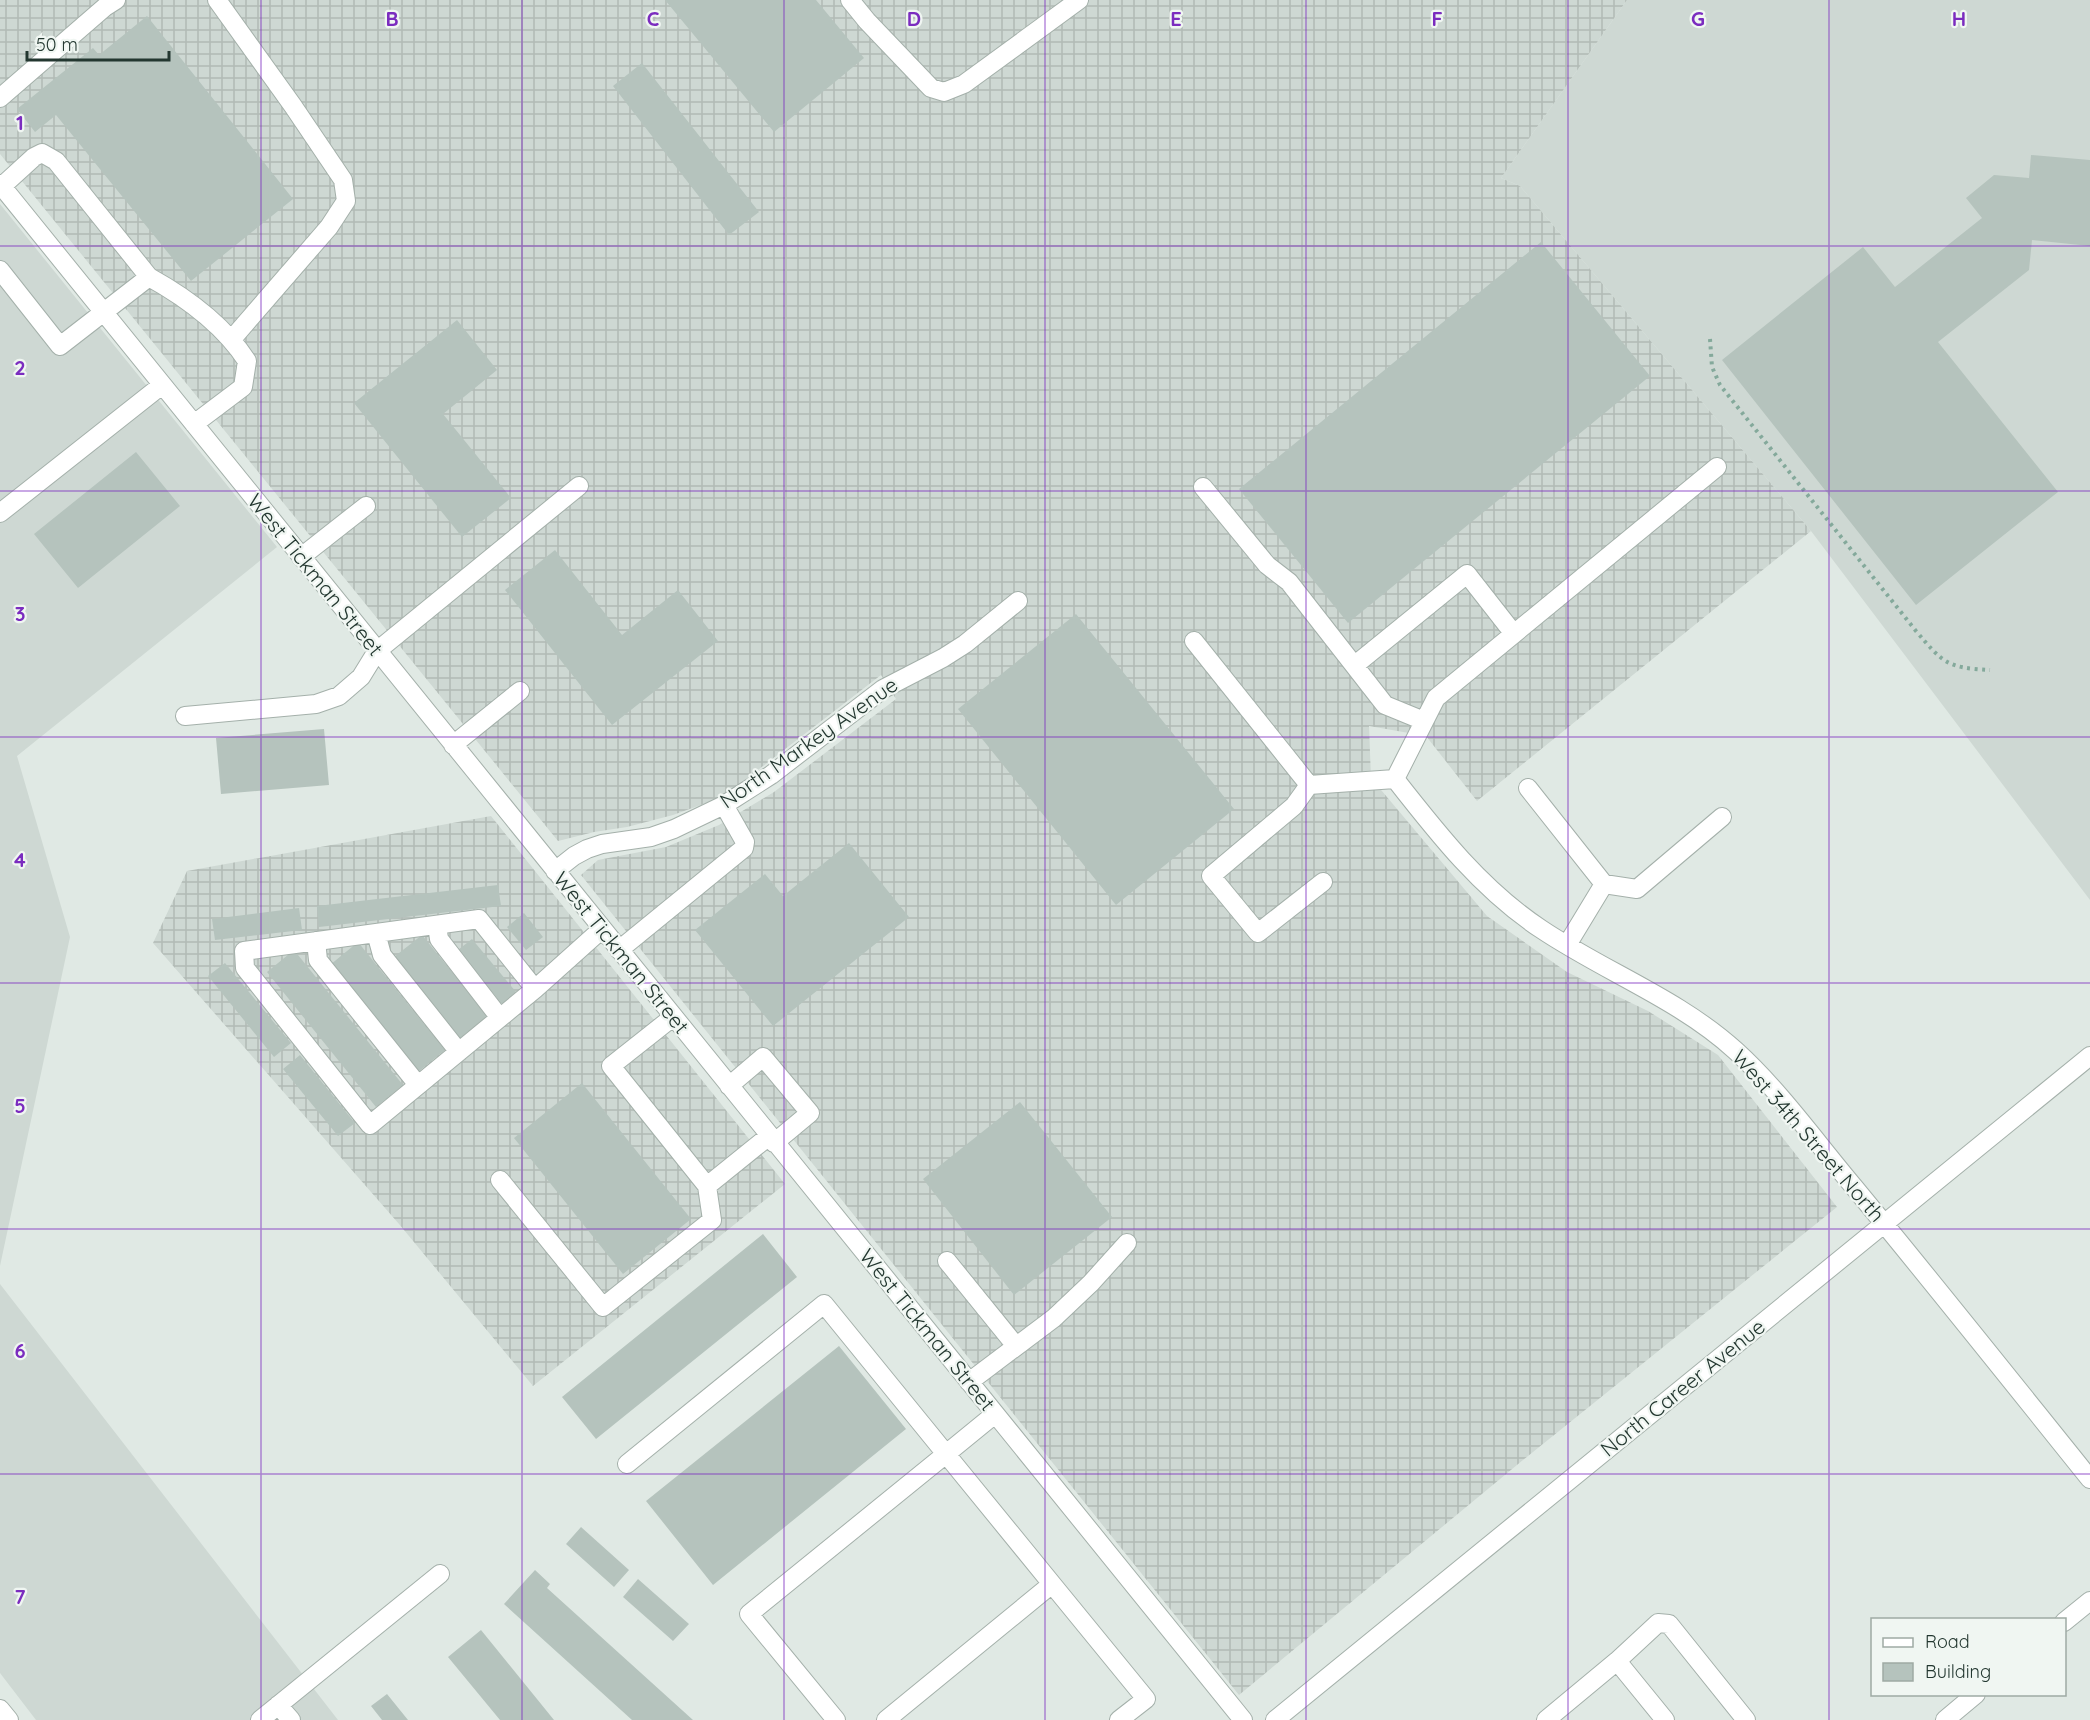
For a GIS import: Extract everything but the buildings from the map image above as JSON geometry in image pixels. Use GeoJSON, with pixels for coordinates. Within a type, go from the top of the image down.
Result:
{"type":"FeatureCollection","features":[{"type":"Feature","properties":{"kind":"street"},"geometry":{"type":"LineString","coordinates":[[0,98],[116,0]]}},
{"type":"Feature","properties":{"kind":"street"},"geometry":{"type":"LineString","coordinates":[[217,0],[343,180],[346,201],[329,227],[232,339]]}},
{"type":"Feature","properties":{"kind":"street"},"geometry":{"type":"LineString","coordinates":[[850,0],[867,21],[932,88],[944,93],[964,84],[1079,0]]}},
{"type":"Feature","properties":{"kind":"street"},"geometry":{"type":"LineString","coordinates":[[0,186],[42,153],[56,161],[149,277],[192,304],[232,339],[247,361],[243,387],[194,424]]}},
{"type":"Feature","properties":{"kind":"street","name":"West Tickman Street"},"geometry":{"type":"LineString","coordinates":[[0,186],[1243,1720]]}},
{"type":"Feature","properties":{"kind":"street"},"geometry":{"type":"LineString","coordinates":[[0,270],[60,346],[149,277]]}},
{"type":"Feature","properties":{"kind":"street"},"geometry":{"type":"LineString","coordinates":[[0,513],[162,385]]}},
{"type":"Feature","properties":{"kind":"street"},"geometry":{"type":"LineString","coordinates":[[1309,785],[1395,779],[1436,698],[1717,467]]}},
{"type":"Feature","properties":{"kind":"street"},"geometry":{"type":"LineString","coordinates":[[185,716],[316,704],[339,696],[361,677],[377,651],[579,486]]}},
{"type":"Feature","properties":{"kind":"street"},"geometry":{"type":"LineString","coordinates":[[1203,487],[1267,565],[1289,582],[1385,705],[1424,721]]}},
{"type":"Feature","properties":{"kind":"street"},"geometry":{"type":"LineString","coordinates":[[301,557],[366,506]]}},
{"type":"Feature","properties":{"kind":"street"},"geometry":{"type":"LineString","coordinates":[[1355,665],[1467,574],[1514,634]]}},
{"type":"Feature","properties":{"kind":"street","name":"North Markey Avenue"},"geometry":{"type":"LineString","coordinates":[[555,871],[587,849],[602,844],[651,837],[674,829],[724,805],[771,775],[883,689],[965,644],[1018,601]]}},
{"type":"Feature","properties":{"kind":"street"},"geometry":{"type":"LineString","coordinates":[[1194,641],[1309,785]]}},
{"type":"Feature","properties":{"kind":"street"},"geometry":{"type":"LineString","coordinates":[[453,745],[520,691]]}},
{"type":"Feature","properties":{"kind":"street","name":"West 34th Street North"},"geometry":{"type":"LineString","coordinates":[[1395,779],[1440,835],[1510,906],[1567,945],[1681,1010],[1736,1051],[1782,1100],[2090,1479]]}},
{"type":"Feature","properties":{"kind":"street"},"geometry":{"type":"LineString","coordinates":[[1309,785],[1294,806],[1211,876],[1258,933],[1323,882]]}},
{"type":"Feature","properties":{"kind":"street"},"geometry":{"type":"LineString","coordinates":[[1528,788],[1604,884],[1637,889],[1722,817]]}},
{"type":"Feature","properties":{"kind":"street"},"geometry":{"type":"LineString","coordinates":[[619,950],[744,848],[745,842],[724,805]]}},
{"type":"Feature","properties":{"kind":"street"},"geometry":{"type":"LineString","coordinates":[[1567,945],[1604,884]]}},
{"type":"Feature","properties":{"kind":"street"},"geometry":{"type":"LineString","coordinates":[[535,989],[479,919],[244,951],[245,969],[370,1125],[535,989],[602,928]]}},
{"type":"Feature","properties":{"kind":"street"},"geometry":{"type":"LineString","coordinates":[[437,925],[439,939],[500,1018]]}},
{"type":"Feature","properties":{"kind":"street"},"geometry":{"type":"LineString","coordinates":[[376,933],[382,955],[459,1052]]}},
{"type":"Feature","properties":{"kind":"street"},"geometry":{"type":"LineString","coordinates":[[316,941],[318,960],[418,1085]]}},
{"type":"Feature","properties":{"kind":"street"},"geometry":{"type":"LineString","coordinates":[[500,1180],[603,1307],[712,1220],[707,1186],[611,1066],[673,1017]]}},
{"type":"Feature","properties":{"kind":"street","name":"North Career Avenue"},"geometry":{"type":"LineString","coordinates":[[1275,1720],[2090,1056]]}},
{"type":"Feature","properties":{"kind":"street"},"geometry":{"type":"LineString","coordinates":[[707,1186],[810,1113],[763,1057],[729,1086]]}},
{"type":"Feature","properties":{"kind":"street"},"geometry":{"type":"LineString","coordinates":[[969,1382],[1054,1318],[1091,1283],[1127,1243]]}},
{"type":"Feature","properties":{"kind":"street"},"geometry":{"type":"LineString","coordinates":[[947,1261],[1016,1347]]}},
{"type":"Feature","properties":{"kind":"street"},"geometry":{"type":"LineString","coordinates":[[627,1464],[824,1304],[1146,1699],[1119,1720]]}},
{"type":"Feature","properties":{"kind":"street"},"geometry":{"type":"LineString","coordinates":[[836,1720],[749,1614],[995,1414]]}},
{"type":"Feature","properties":{"kind":"street"},"geometry":{"type":"LineString","coordinates":[[260,1720],[440,1574]]}},
{"type":"Feature","properties":{"kind":"street"},"geometry":{"type":"LineString","coordinates":[[885,1720],[1052,1584]]}},
{"type":"Feature","properties":{"kind":"street"},"geometry":{"type":"LineString","coordinates":[[2066,1620],[2090,1601]]}},
{"type":"Feature","properties":{"kind":"street"},"geometry":{"type":"LineString","coordinates":[[1546,1720],[1617,1661],[1658,1623],[1669,1624],[1746,1720]]}},
{"type":"Feature","properties":{"kind":"street"},"geometry":{"type":"LineString","coordinates":[[1617,1661],[1665,1720]]}},
{"type":"Feature","properties":{"kind":"street"},"geometry":{"type":"LineString","coordinates":[[1945,1720],[1975,1696]]}},
{"type":"Feature","properties":{"kind":"street"},"geometry":{"type":"LineString","coordinates":[[278,1705],[291,1720]]}},
{"type":"Feature","properties":{"kind":"street"},"geometry":{"type":"LineString","coordinates":[[0,1709],[9,1720]]}},
{"type":"Feature","properties":{"kind":"path"},"geometry":{"type":"LineString","coordinates":[[1710,339],[1712,367],[1720,385],[1916,631],[1940,659],[1963,669],[1990,670]]}},
{"type":"Feature","properties":{"kind":"shaded area"},"geometry":{"type":"Polygon","coordinates":[[[0,0],[1627,0],[1501,178],[1520,186],[1811,531],[1477,801],[1426,736],[1369,726],[1371,778],[1487,916],[1567,972],[1648,1011],[1718,1055],[1837,1207],[1523,1460],[1239,1695],[581,875],[598,860],[666,847],[719,825],[774,792],[896,699],[881,675],[723,797],[673,815],[558,841],[0,154],[0,0]]]}},
{"type":"Feature","properties":{"kind":"shaded area"},"geometry":{"type":"Polygon","coordinates":[[[1627,0],[2090,0],[2090,900],[1811,531],[1520,186],[1501,178],[1627,0]]]}},
{"type":"Feature","properties":{"kind":"shaded area"},"geometry":{"type":"Polygon","coordinates":[[[0,204],[277,547],[17,756],[70,937],[0,1266],[0,204]]]}},
{"type":"Feature","properties":{"kind":"shaded area"},"geometry":{"type":"Polygon","coordinates":[[[491,816],[785,1184],[533,1386],[399,1224],[153,943],[187,871],[491,816]]]}},
{"type":"Feature","properties":{"kind":"shaded area"},"geometry":{"type":"Polygon","coordinates":[[[0,1284],[338,1720],[36,1720],[0,1673],[0,1284]]]}}]}
